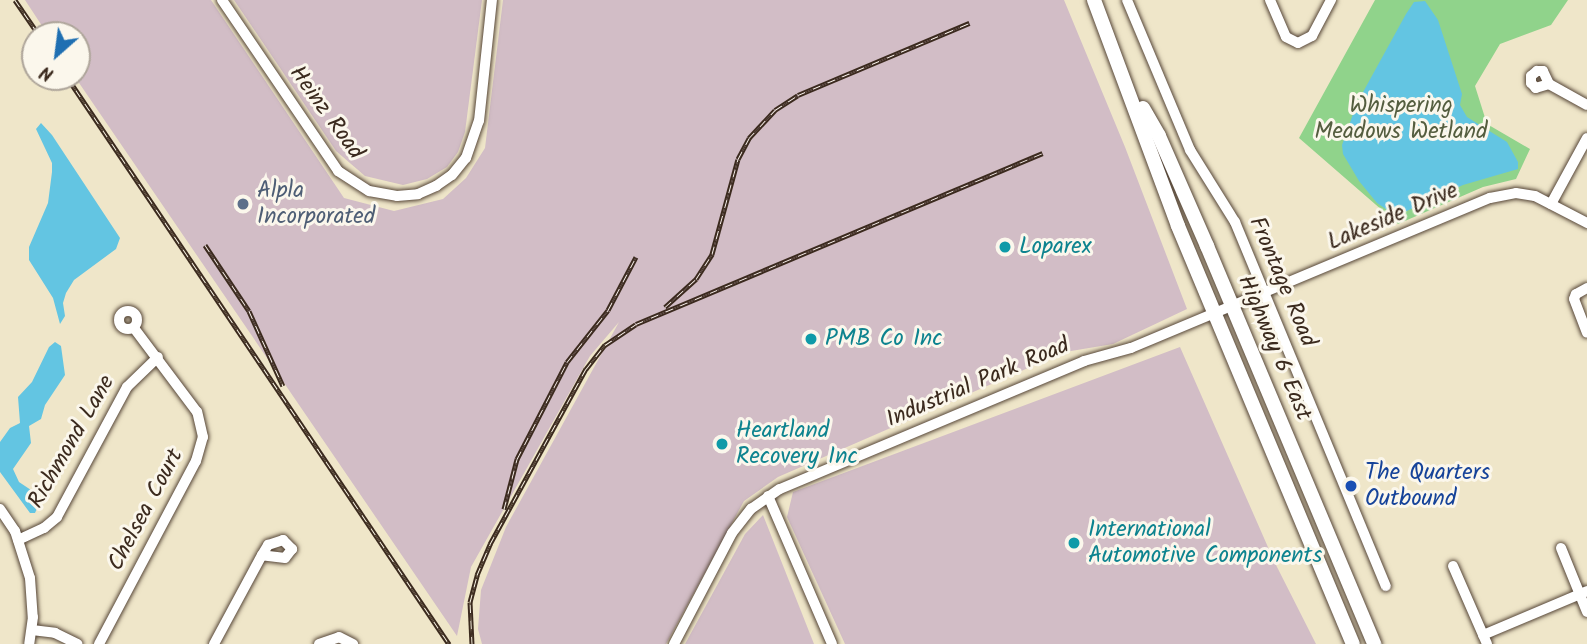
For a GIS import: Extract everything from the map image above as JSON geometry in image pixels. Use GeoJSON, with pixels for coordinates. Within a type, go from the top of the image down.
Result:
{"type":"FeatureCollection","features":[{"type":"Feature","properties":{"kind":"main road","name":"Highway 6 East"},"geometry":{"type":"LineString","coordinates":[[1094,0],[1178,226],[1353,644]]}},
{"type":"Feature","properties":{"kind":"main road","name":"Highway 6 East"},"geometry":{"type":"LineString","coordinates":[[1123,73],[1159,136],[1374,644]]}},
{"type":"Feature","properties":{"kind":"street","name":"Heinz Road"},"geometry":{"type":"LineString","coordinates":[[222,0],[338,171],[360,187],[397,196],[418,194],[436,186],[452,175],[466,158],[478,121],[492,0]]}},
{"type":"Feature","properties":{"kind":"street","name":"Frontage Road"},"geometry":{"type":"LineString","coordinates":[[1127,0],[1190,150],[1235,222],[1386,586]]}},
{"type":"Feature","properties":{"kind":"street"},"geometry":{"type":"LineString","coordinates":[[1270,0],[1286,37],[1298,43],[1312,36],[1331,0]]}},
{"type":"Feature","properties":{"kind":"street"},"geometry":{"type":"LineString","coordinates":[[1549,84],[1587,105]]}},
{"type":"Feature","properties":{"kind":"street"},"geometry":{"type":"LineString","coordinates":[[1551,204],[1587,138]]}},
{"type":"Feature","properties":{"kind":"street","name":"Lakeside Drive"},"geometry":{"type":"LineString","coordinates":[[1215,314],[1490,198],[1526,194],[1587,223]]}},
{"type":"Feature","properties":{"kind":"street"},"geometry":{"type":"LineString","coordinates":[[1587,288],[1574,299],[1587,333]]}},
{"type":"Feature","properties":{"kind":"street","name":"Industrial Park Road"},"geometry":{"type":"LineString","coordinates":[[674,644],[732,533],[751,509],[768,496],[1084,362],[1132,348],[1215,314]]}},
{"type":"Feature","properties":{"kind":"street","name":"Chelsea Court"},"geometry":{"type":"LineString","coordinates":[[99,644],[202,446],[203,429],[197,412],[134,328]]}},
{"type":"Feature","properties":{"kind":"street","name":"Richmond Lane"},"geometry":{"type":"LineString","coordinates":[[18,540],[44,528],[57,517],[127,387],[158,357]]}},
{"type":"Feature","properties":{"kind":"street"},"geometry":{"type":"LineString","coordinates":[[768,496],[832,644]]}},
{"type":"Feature","properties":{"kind":"street"},"geometry":{"type":"LineString","coordinates":[[0,509],[18,540],[32,592],[32,630],[29,644]]}},
{"type":"Feature","properties":{"kind":"street"},"geometry":{"type":"LineString","coordinates":[[1561,548],[1583,593],[1587,612]]}},
{"type":"Feature","properties":{"kind":"street"},"geometry":{"type":"LineString","coordinates":[[214,644],[261,555]]}},
{"type":"Feature","properties":{"kind":"street"},"geometry":{"type":"LineString","coordinates":[[1453,566],[1485,640],[1583,593]]}},
{"type":"Feature","properties":{"kind":"street"},"geometry":{"type":"LineString","coordinates":[[32,630],[55,633],[78,644]]}},
{"type":"Feature","properties":{"kind":"street"},"geometry":{"type":"LineString","coordinates":[[320,644],[339,637],[353,644]]}},
{"type":"Feature","properties":{"kind":"shaded area"},"geometry":{"type":"Polygon","coordinates":[[[25,0],[211,0],[344,198],[394,211],[443,199],[466,178],[485,148],[503,0],[1064,0],[1125,147],[1187,309],[1113,344],[1065,352],[778,477],[744,501],[666,644],[482,644],[478,629],[481,590],[506,527],[619,322],[590,356],[471,567],[457,636],[85,91],[91,91],[91,21],[39,21],[25,0]]]}},
{"type":"Feature","properties":{"kind":"shaded area"},"geometry":{"type":"Polygon","coordinates":[[[234,0],[482,0],[465,132],[458,152],[447,167],[427,179],[403,185],[365,176],[336,151],[234,0]]]}},
{"type":"Feature","properties":{"kind":"shaded area"},"geometry":{"type":"Polygon","coordinates":[[[1180,347],[1275,563],[1316,644],[845,644],[787,517],[793,492],[1180,347]]]}},
{"type":"Feature","properties":{"kind":"shaded area"},"geometry":{"type":"Polygon","coordinates":[[[763,515],[814,644],[685,644],[745,534],[763,515]]]}},
{"type":"Feature","properties":{"kind":"green space","name":"Whispering Meadows Wetland"},"geometry":{"type":"Polygon","coordinates":[[[1375,0],[1568,0],[1551,25],[1500,44],[1475,86],[1487,124],[1530,149],[1516,179],[1483,187],[1398,224],[1299,138],[1375,0]]]}},
{"type":"Feature","properties":{"kind":"water"},"geometry":{"type":"Polygon","coordinates":[[[1425,1],[1438,20],[1462,94],[1460,105],[1467,117],[1507,142],[1518,162],[1518,169],[1463,185],[1396,216],[1377,203],[1359,181],[1343,154],[1342,145],[1357,103],[1406,14],[1414,2],[1425,1]]]}},
{"type":"Feature","properties":{"kind":"water"},"geometry":{"type":"Polygon","coordinates":[[[41,123],[52,135],[120,238],[116,249],[74,280],[66,293],[63,303],[65,316],[60,324],[53,298],[29,260],[29,247],[48,203],[52,172],[52,163],[36,129],[41,123]]]}},
{"type":"Feature","properties":{"kind":"water"},"geometry":{"type":"Polygon","coordinates":[[[55,342],[61,346],[65,375],[45,405],[41,419],[29,426],[31,443],[13,469],[19,482],[37,494],[41,500],[35,513],[30,513],[0,472],[0,442],[10,428],[20,423],[18,397],[32,382],[49,347],[55,342]]]}},
{"type":"Feature","properties":{"kind":"railway"},"geometry":{"type":"LineString","coordinates":[[15,0],[29,21]]}},
{"type":"Feature","properties":{"kind":"railway"},"geometry":{"type":"LineString","coordinates":[[665,307],[696,279],[712,254],[738,159],[749,138],[775,110],[798,95],[969,23]]}},
{"type":"Feature","properties":{"kind":"railway"},"geometry":{"type":"LineString","coordinates":[[76,91],[449,644]]}},
{"type":"Feature","properties":{"kind":"railway"},"geometry":{"type":"LineString","coordinates":[[472,644],[470,602],[477,575],[490,544],[586,369],[605,345],[636,324],[1043,153]]}},
{"type":"Feature","properties":{"kind":"railway"},"geometry":{"type":"LineString","coordinates":[[205,245],[249,311],[283,386]]}},
{"type":"Feature","properties":{"kind":"railway"},"geometry":{"type":"LineString","coordinates":[[504,509],[517,459],[567,362],[608,310],[636,257]]}},
{"type":"Feature","properties":{"kind":"place","name":"Alpla Incorporated"},"geometry":{"type":"Point","coordinates":[243,204]}},
{"type":"Feature","properties":{"kind":"place","name":"Loparex"},"geometry":{"type":"Point","coordinates":[1005,247]}},
{"type":"Feature","properties":{"kind":"place","name":"PMB Co Inc"},"geometry":{"type":"Point","coordinates":[811,339]}},
{"type":"Feature","properties":{"kind":"place","name":"Heartland Recovery Inc"},"geometry":{"type":"Point","coordinates":[722,444]}},
{"type":"Feature","properties":{"kind":"place","name":"The Quarters Outbound"},"geometry":{"type":"Point","coordinates":[1351,486]}},
{"type":"Feature","properties":{"kind":"place","name":"International Automotive Components"},"geometry":{"type":"Point","coordinates":[1074,543]}}]}
